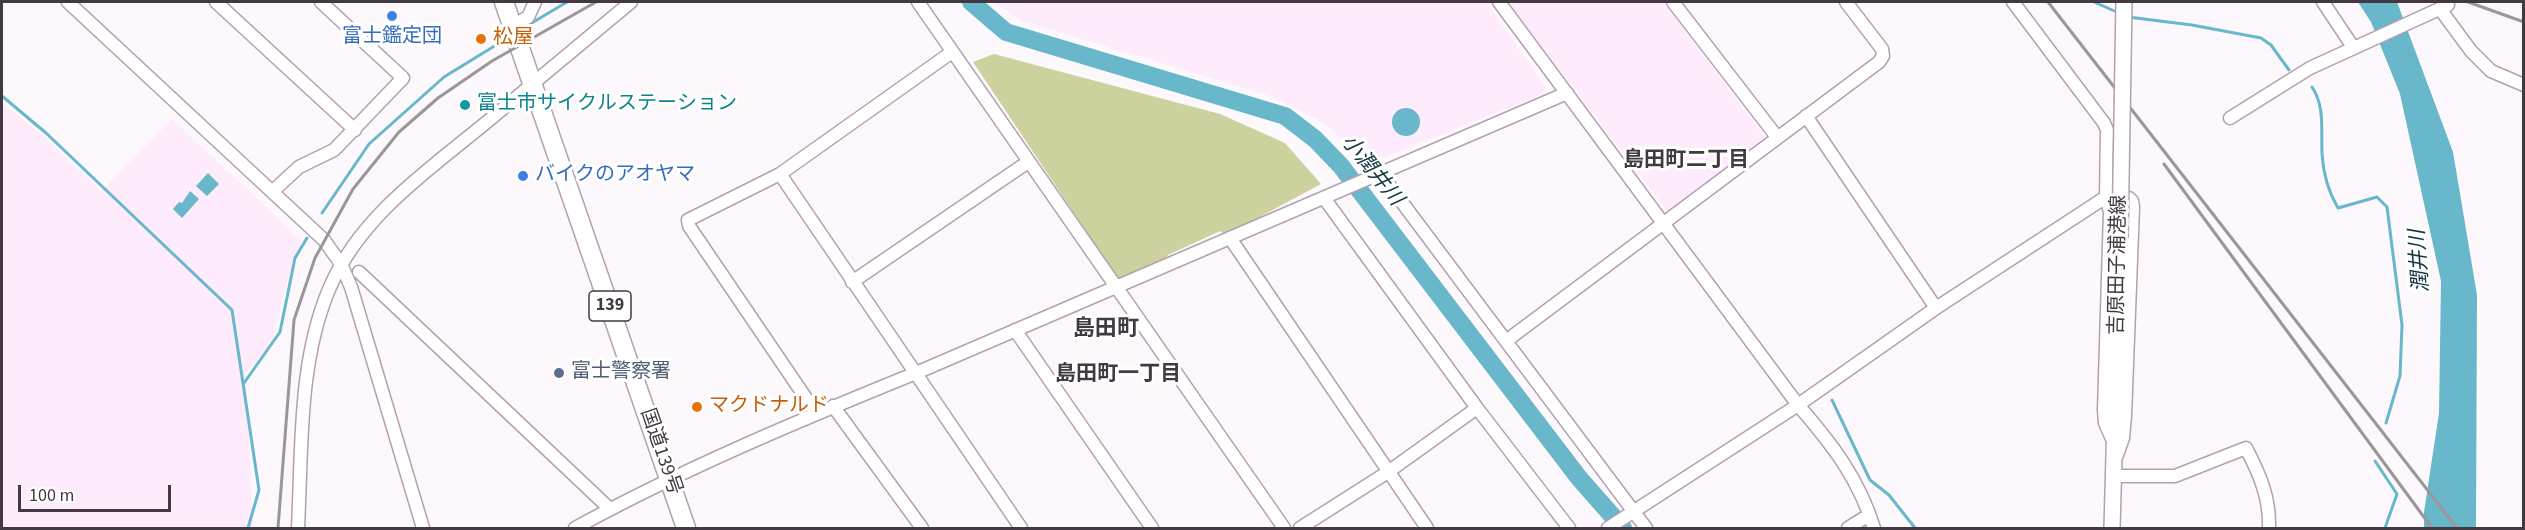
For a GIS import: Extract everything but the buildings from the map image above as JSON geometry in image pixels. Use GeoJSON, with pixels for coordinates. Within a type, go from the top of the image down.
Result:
{"type":"FeatureCollection","features":[{"type":"Feature","properties":{"kind":"highway","name":"国道139号"},"geometry":{"type":"LineString","coordinates":[[504,2],[686,528]]}},
{"type":"Feature","properties":{"kind":"main road","name":"吉原田子浦港線"},"geometry":{"type":"LineString","coordinates":[[2112,528],[2124,2]]}},
{"type":"Feature","properties":{"kind":"street"},"geometry":{"type":"LineString","coordinates":[[68,2],[273,191],[324,240],[341,264],[354,298],[423,528]]}},
{"type":"Feature","properties":{"kind":"street"},"geometry":{"type":"LineString","coordinates":[[216,2],[354,130]]}},
{"type":"Feature","properties":{"kind":"street"},"geometry":{"type":"LineString","coordinates":[[273,191],[299,167],[334,150],[403,78],[321,2]]}},
{"type":"Feature","properties":{"kind":"street"},"geometry":{"type":"LineString","coordinates":[[513,26],[528,16],[535,2]]}},
{"type":"Feature","properties":{"kind":"street"},"geometry":{"type":"LineString","coordinates":[[298,528],[310,353],[329,289],[351,246],[383,211],[631,2]]}},
{"type":"Feature","properties":{"kind":"street"},"geometry":{"type":"LineString","coordinates":[[918,2],[1284,528]]}},
{"type":"Feature","properties":{"kind":"street"},"geometry":{"type":"LineString","coordinates":[[1499,2],[1798,405],[1833,445],[1852,475],[1874,528]]}},
{"type":"Feature","properties":{"kind":"street"},"geometry":{"type":"LineString","coordinates":[[1673,2],[1777,137]]}},
{"type":"Feature","properties":{"kind":"street"},"geometry":{"type":"LineString","coordinates":[[1506,341],[1663,221],[1879,62],[1883,56],[1882,49],[1846,2]]}},
{"type":"Feature","properties":{"kind":"street"},"geometry":{"type":"LineString","coordinates":[[2013,2],[2106,126],[2106,197],[2110,212],[2104,410],[2105,423],[2114,443]]}},
{"type":"Feature","properties":{"kind":"street"},"geometry":{"type":"LineString","coordinates":[[2323,2],[2353,47]]}},
{"type":"Feature","properties":{"kind":"street"},"geometry":{"type":"LineString","coordinates":[[2230,118],[2245,111],[2302,72],[2444,7],[2471,51],[2491,71],[2523,85]]}},
{"type":"Feature","properties":{"kind":"street"},"geometry":{"type":"LineString","coordinates":[[816,413],[689,226],[688,220],[780,174],[952,52]]}},
{"type":"Feature","properties":{"kind":"street"},"geometry":{"type":"LineString","coordinates":[[575,528],[669,478],[816,413],[916,373],[1567,93]]}},
{"type":"Feature","properties":{"kind":"street"},"geometry":{"type":"LineString","coordinates":[[1806,116],[1936,308]]}},
{"type":"Feature","properties":{"kind":"street"},"geometry":{"type":"LineString","coordinates":[[852,282],[1028,162]]}},
{"type":"Feature","properties":{"kind":"street"},"geometry":{"type":"LineString","coordinates":[[780,174],[1021,528]]}},
{"type":"Feature","properties":{"kind":"street"},"geometry":{"type":"LineString","coordinates":[[1376,175],[1506,341],[1646,528]]}},
{"type":"Feature","properties":{"kind":"street"},"geometry":{"type":"LineString","coordinates":[[1327,196],[1478,408],[1569,528]]}},
{"type":"Feature","properties":{"kind":"street"},"geometry":{"type":"LineString","coordinates":[[1608,528],[1798,405],[1936,308],[2106,197],[2129,198],[2133,207],[2125,416],[2123,438],[2114,469],[2175,476],[2246,448],[2262,478],[2270,506],[2269,528]]}},
{"type":"Feature","properties":{"kind":"street"},"geometry":{"type":"LineString","coordinates":[[1230,238],[1427,528]]}},
{"type":"Feature","properties":{"kind":"street"},"geometry":{"type":"LineString","coordinates":[[359,272],[610,509]]}},
{"type":"Feature","properties":{"kind":"street"},"geometry":{"type":"LineString","coordinates":[[1015,330],[1152,528]]}},
{"type":"Feature","properties":{"kind":"street"},"geometry":{"type":"LineString","coordinates":[[833,406],[922,528]]}},
{"type":"Feature","properties":{"kind":"street"},"geometry":{"type":"LineString","coordinates":[[1300,528],[1388,472],[1478,408]]}},
{"type":"Feature","properties":{"kind":"street"},"geometry":{"type":"LineString","coordinates":[[1848,528],[1869,515]]}},
{"type":"Feature","properties":{"kind":"shaded area"},"geometry":{"type":"Polygon","coordinates":[[[994,2],[1486,2],[1545,87],[1543,94],[1370,163],[1322,122],[1270,96],[1023,21],[994,2]]]}},
{"type":"Feature","properties":{"kind":"shaded area"},"geometry":{"type":"Polygon","coordinates":[[[1508,2],[1663,2],[1766,139],[1668,212],[1508,2]]]}},
{"type":"Feature","properties":{"kind":"shaded area"},"geometry":{"type":"Polygon","coordinates":[[[2,102],[48,140],[101,191],[172,119],[302,241],[293,260],[271,344],[246,373],[253,528],[2,528],[2,102]]]}},
{"type":"Feature","properties":{"kind":"green space"},"geometry":{"type":"Polygon","coordinates":[[[994,54],[1220,114],[1285,143],[1321,184],[1226,235],[1220,231],[1168,255],[1165,260],[1118,279],[973,62],[994,54]]]}},
{"type":"Feature","properties":{"kind":"water"},"geometry":{"type":"Polygon","coordinates":[[[2358,2],[2397,2],[2453,152],[2477,295],[2476,528],[2424,528],[2424,512],[2439,413],[2441,281],[2400,94],[2371,22],[2358,2]]]}},
{"type":"Feature","properties":{"kind":"water"},"geometry":{"type":"Polygon","coordinates":[[[1406,108],[1416,112],[1420,122],[1416,132],[1406,136],[1396,132],[1392,122],[1396,112],[1406,108]]]}},
{"type":"Feature","properties":{"kind":"water"},"geometry":{"type":"Polygon","coordinates":[[[208,173],[219,184],[207,196],[196,186],[208,173]]]}},
{"type":"Feature","properties":{"kind":"water"},"geometry":{"type":"Polygon","coordinates":[[[190,191],[199,199],[182,218],[173,209],[179,202],[182,203],[190,191]]]}},
{"type":"Feature","properties":{"kind":"waterway"},"geometry":{"type":"LineString","coordinates":[[530,24],[567,2]]}},
{"type":"Feature","properties":{"kind":"waterway","name":"小潤井川"},"geometry":{"type":"LineString","coordinates":[[971,2],[1006,32],[1285,116],[1315,139],[1341,166],[1579,478],[1623,528]]}},
{"type":"Feature","properties":{"kind":"waterway"},"geometry":{"type":"LineString","coordinates":[[2094,2],[2119,13]]}},
{"type":"Feature","properties":{"kind":"waterway"},"geometry":{"type":"LineString","coordinates":[[2128,17],[2192,25],[2261,38],[2271,45],[2289,70]]}},
{"type":"Feature","properties":{"kind":"waterway"},"geometry":{"type":"LineString","coordinates":[[322,213],[369,144],[444,77],[501,42]]}},
{"type":"Feature","properties":{"kind":"waterway"},"geometry":{"type":"LineString","coordinates":[[2312,87],[2321,110],[2325,174],[2331,195],[2338,208],[2377,197],[2387,207],[2402,325],[2400,376],[2386,423]]}},
{"type":"Feature","properties":{"kind":"waterway"},"geometry":{"type":"LineString","coordinates":[[2,96],[46,133],[232,310],[259,490],[248,528]]}},
{"type":"Feature","properties":{"kind":"waterway"},"geometry":{"type":"LineString","coordinates":[[244,383],[280,332],[295,258],[307,238]]}},
{"type":"Feature","properties":{"kind":"waterway"},"geometry":{"type":"LineString","coordinates":[[1832,400],[1870,480],[1889,495],[1915,528]]}},
{"type":"Feature","properties":{"kind":"waterway"},"geometry":{"type":"LineString","coordinates":[[2375,461],[2397,494],[2385,528]]}},
{"type":"Feature","properties":{"kind":"railway"},"geometry":{"type":"LineString","coordinates":[[278,528],[294,320],[315,258],[353,189],[399,132],[438,98],[492,61],[596,2]]}},
{"type":"Feature","properties":{"kind":"railway"},"geometry":{"type":"LineString","coordinates":[[2048,2],[2457,528]]}},
{"type":"Feature","properties":{"kind":"railway"},"geometry":{"type":"LineString","coordinates":[[2468,2],[2524,22]]}},
{"type":"Feature","properties":{"kind":"railway"},"geometry":{"type":"LineString","coordinates":[[2164,164],[2432,528]]}},
{"type":"Feature","properties":{"kind":"place","name":"富士鑑定団"},"geometry":{"type":"Point","coordinates":[392,16]}},
{"type":"Feature","properties":{"kind":"place","name":"松屋"},"geometry":{"type":"Point","coordinates":[481,39]}},
{"type":"Feature","properties":{"kind":"place","name":"富士市サイクルステーション"},"geometry":{"type":"Point","coordinates":[465,105]}},
{"type":"Feature","properties":{"kind":"place","name":"バイクのアオヤマ"},"geometry":{"type":"Point","coordinates":[523,176]}},
{"type":"Feature","properties":{"kind":"place","name":"富士警察署"},"geometry":{"type":"Point","coordinates":[559,373]}},
{"type":"Feature","properties":{"kind":"place","name":"マクドナルド"},"geometry":{"type":"Point","coordinates":[697,407]}},
{"type":"Feature","properties":{"kind":"district","name":"島田町二丁目"},"geometry":{"type":"Point","coordinates":[1686,161]}},
{"type":"Feature","properties":{"kind":"district","name":"島田町"},"geometry":{"type":"Point","coordinates":[1106,330]}},
{"type":"Feature","properties":{"kind":"district","name":"島田町一丁目"},"geometry":{"type":"Point","coordinates":[1118,375]}},
{"type":"Feature","properties":{"kind":"water label","name":"潤井川"},"geometry":{"type":"Point","coordinates":[2421,261]}}]}
